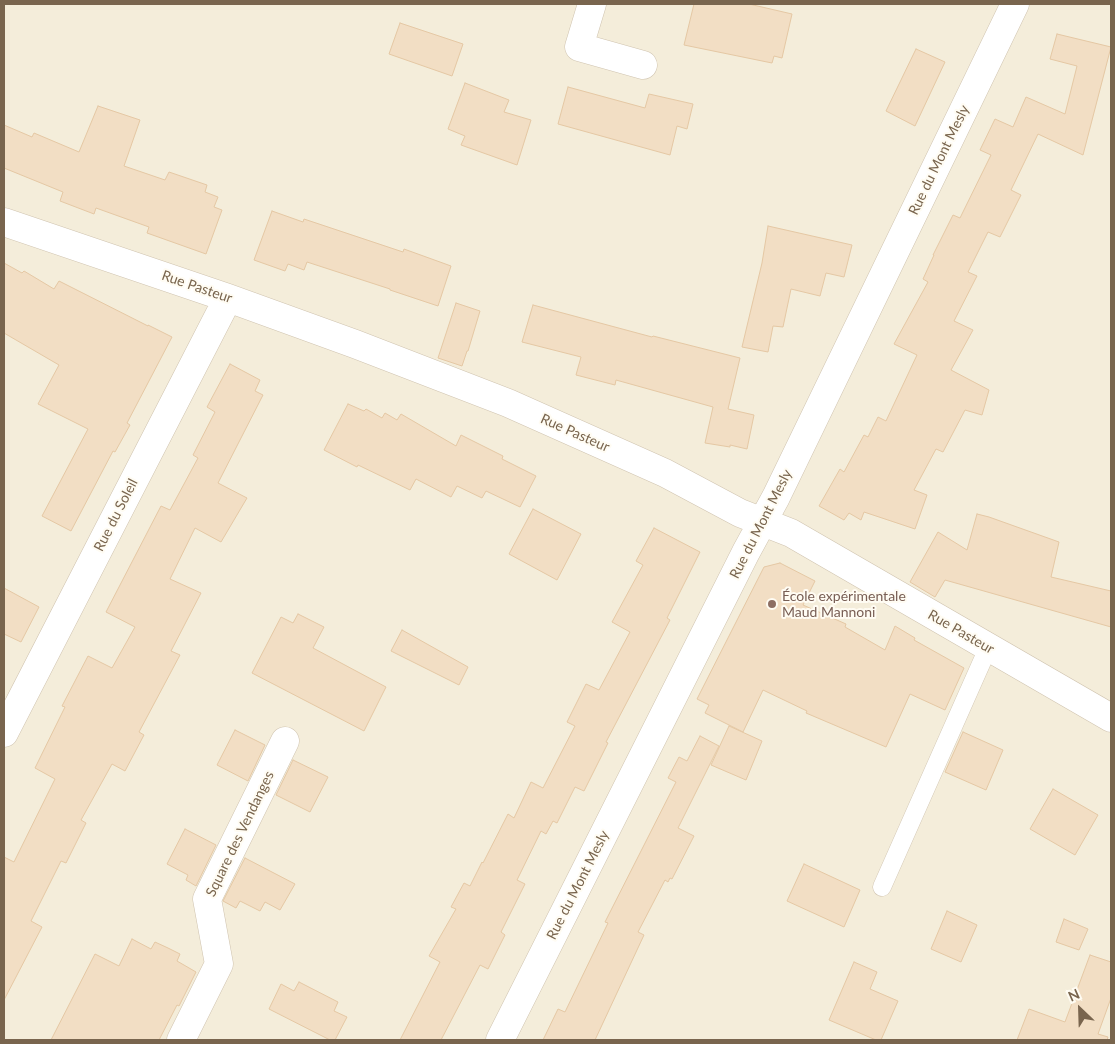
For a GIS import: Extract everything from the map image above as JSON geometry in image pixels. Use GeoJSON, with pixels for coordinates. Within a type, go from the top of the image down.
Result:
{"type":"FeatureCollection","features":[{"type":"Feature","properties":{"kind":"street"},"geometry":{"type":"LineString","coordinates":[[592,4],[579,47],[643,65]]}},
{"type":"Feature","properties":{"kind":"street","name":"Rue du Mont Mesly"},"geometry":{"type":"LineString","coordinates":[[500,1040],[733,578],[776,497],[1015,4]]}},
{"type":"Feature","properties":{"kind":"street","name":"Rue Pasteur"},"geometry":{"type":"LineString","coordinates":[[4,222],[228,298],[363,347],[508,403],[666,473],[740,513],[791,533],[1111,718]]}},
{"type":"Feature","properties":{"kind":"street","name":"Rue du Soleil"},"geometry":{"type":"LineString","coordinates":[[4,732],[228,298]]}},
{"type":"Feature","properties":{"kind":"street","name":"Square des Vendanges"},"geometry":{"type":"LineString","coordinates":[[181,1040],[219,964],[207,899],[285,741]]}},
{"type":"Feature","properties":{"kind":"lane"},"geometry":{"type":"LineString","coordinates":[[882,887],[988,648]]}},
{"type":"Feature","properties":{"kind":"shaded area"},"geometry":{"type":"Polygon","coordinates":[[[4,4],[1111,4],[1111,1040],[4,1040],[4,4]]]}},
{"type":"Feature","properties":{"kind":"building"},"geometry":{"type":"Polygon","coordinates":[[[694,4],[749,4],[792,14],[782,58],[774,56],[772,63],[684,45],[694,4]]]}},
{"type":"Feature","properties":{"kind":"building"},"geometry":{"type":"Polygon","coordinates":[[[400,23],[463,44],[452,76],[389,54],[400,23]]]}},
{"type":"Feature","properties":{"kind":"building"},"geometry":{"type":"Polygon","coordinates":[[[1057,34],[1111,47],[1083,155],[1038,134],[1011,190],[1021,195],[1000,237],[988,232],[968,272],[977,276],[954,321],[973,330],[951,370],[989,390],[982,415],[965,410],[943,452],[936,449],[914,490],[927,495],[915,529],[864,512],[861,520],[849,513],[844,520],[819,506],[840,469],[844,472],[864,435],[868,437],[878,417],[886,421],[917,355],[894,344],[928,282],[923,279],[953,215],[960,218],[991,155],[980,150],[995,119],[1013,127],[1026,97],[1065,114],[1077,66],[1050,59],[1057,34]]]}},
{"type":"Feature","properties":{"kind":"building"},"geometry":{"type":"Polygon","coordinates":[[[916,49],[945,62],[915,126],[886,111],[916,49]]]}},
{"type":"Feature","properties":{"kind":"building"},"geometry":{"type":"Polygon","coordinates":[[[465,83],[509,100],[504,112],[531,120],[517,165],[461,145],[465,136],[448,129],[465,83]]]}},
{"type":"Feature","properties":{"kind":"building"},"geometry":{"type":"Polygon","coordinates":[[[568,87],[645,108],[649,94],[693,104],[687,129],[677,126],[670,155],[558,124],[568,87]]]}},
{"type":"Feature","properties":{"kind":"building"},"geometry":{"type":"Polygon","coordinates":[[[98,106],[140,120],[124,166],[165,180],[169,172],[207,185],[205,192],[218,197],[214,207],[222,210],[206,254],[147,233],[149,227],[96,208],[94,214],[60,201],[63,192],[4,168],[4,125],[32,137],[34,133],[79,152],[98,106]]]}},
{"type":"Feature","properties":{"kind":"building"},"geometry":{"type":"Polygon","coordinates":[[[272,211],[303,222],[304,219],[403,252],[404,249],[451,266],[438,306],[307,262],[304,270],[288,264],[285,271],[254,260],[272,211]]]}},
{"type":"Feature","properties":{"kind":"building"},"geometry":{"type":"Polygon","coordinates":[[[768,226],[852,245],[844,277],[826,273],[820,296],[791,289],[783,327],[773,326],[768,352],[742,347],[762,263],[768,226]]]}},
{"type":"Feature","properties":{"kind":"building"},"geometry":{"type":"Polygon","coordinates":[[[4,263],[22,273],[24,271],[54,289],[59,281],[172,337],[127,423],[130,425],[115,452],[113,451],[71,531],[42,516],[88,429],[38,404],[59,365],[4,333],[4,263]]]}},
{"type":"Feature","properties":{"kind":"building"},"geometry":{"type":"Polygon","coordinates":[[[456,303],[480,311],[462,366],[438,358],[456,303]]]}},
{"type":"Feature","properties":{"kind":"building"},"geometry":{"type":"Polygon","coordinates":[[[533,305],[740,358],[728,409],[754,415],[747,449],[730,445],[730,447],[705,443],[713,407],[616,380],[615,385],[576,375],[581,357],[522,342],[533,305]]]}},
{"type":"Feature","properties":{"kind":"building"},"geometry":{"type":"Polygon","coordinates":[[[230,364],[260,380],[255,391],[263,395],[218,483],[247,498],[221,542],[195,528],[170,579],[201,593],[171,651],[180,655],[139,732],[144,735],[125,771],[112,764],[81,820],[86,823],[66,863],[61,861],[31,921],[42,927],[4,1000],[4,857],[14,862],[55,779],[35,768],[65,707],[62,706],[88,656],[112,668],[135,627],[106,612],[161,506],[170,510],[198,458],[193,455],[215,412],[207,407],[230,364]]]}},
{"type":"Feature","properties":{"kind":"building"},"geometry":{"type":"Polygon","coordinates":[[[348,404],[364,411],[366,409],[382,418],[385,413],[397,420],[401,414],[456,446],[461,435],[503,456],[502,459],[536,476],[520,507],[486,491],[482,498],[457,486],[451,497],[416,479],[410,490],[324,450],[348,404]]]}},
{"type":"Feature","properties":{"kind":"building"},"geometry":{"type":"Polygon","coordinates":[[[533,509],[581,534],[557,580],[509,554],[533,509]]]}},
{"type":"Feature","properties":{"kind":"building"},"geometry":{"type":"Polygon","coordinates":[[[977,514],[1059,542],[1051,577],[1111,591],[1111,627],[945,580],[935,597],[910,582],[938,532],[967,550],[977,514]]]}},
{"type":"Feature","properties":{"kind":"building"},"geometry":{"type":"Polygon","coordinates":[[[654,528],[700,552],[667,618],[670,620],[606,742],[608,743],[584,791],[575,787],[557,823],[553,821],[546,834],[541,831],[517,880],[525,884],[501,932],[505,935],[488,969],[480,965],[441,1040],[400,1040],[440,962],[429,956],[456,909],[451,907],[464,883],[470,886],[508,814],[514,818],[531,782],[543,788],[575,726],[567,722],[586,684],[599,690],[630,632],[612,622],[643,565],[636,561],[654,528]]]}},
{"type":"Feature","properties":{"kind":"building"},"geometry":{"type":"Polygon","coordinates":[[[780,563],[815,581],[803,605],[846,624],[845,627],[885,650],[895,626],[915,638],[914,640],[964,668],[945,710],[910,694],[886,747],[806,713],[807,711],[763,690],[743,732],[705,713],[709,705],[697,699],[764,567],[780,563]]]}},
{"type":"Feature","properties":{"kind":"building"},"geometry":{"type":"Polygon","coordinates":[[[4,588],[39,607],[21,642],[4,634],[4,588]]]}},
{"type":"Feature","properties":{"kind":"building"},"geometry":{"type":"Polygon","coordinates":[[[298,614],[324,627],[313,648],[386,687],[364,731],[252,673],[281,617],[293,623],[298,614]]]}},
{"type":"Feature","properties":{"kind":"building"},"geometry":{"type":"Polygon","coordinates":[[[402,630],[468,667],[459,685],[391,651],[402,630]]]}},
{"type":"Feature","properties":{"kind":"building"},"geometry":{"type":"Polygon","coordinates":[[[729,726],[762,741],[746,780],[711,765],[729,726]]]}},
{"type":"Feature","properties":{"kind":"building"},"geometry":{"type":"Polygon","coordinates":[[[235,730],[265,745],[248,781],[217,765],[235,730]]]}},
{"type":"Feature","properties":{"kind":"building"},"geometry":{"type":"Polygon","coordinates":[[[963,732],[1003,750],[986,790],[945,772],[963,732]]]}},
{"type":"Feature","properties":{"kind":"building"},"geometry":{"type":"Polygon","coordinates":[[[700,736],[719,746],[678,828],[694,836],[672,879],[670,878],[668,882],[665,880],[638,932],[644,935],[595,1040],[543,1040],[558,1009],[565,1012],[608,923],[605,922],[676,782],[668,778],[679,757],[687,761],[700,736]]]}},
{"type":"Feature","properties":{"kind":"building"},"geometry":{"type":"Polygon","coordinates":[[[293,760],[328,777],[310,812],[276,795],[293,760]]]}},
{"type":"Feature","properties":{"kind":"building"},"geometry":{"type":"Polygon","coordinates":[[[1053,789],[1098,815],[1075,855],[1030,829],[1053,789]]]}},
{"type":"Feature","properties":{"kind":"building"},"geometry":{"type":"Polygon","coordinates":[[[185,829],[216,845],[196,886],[186,880],[188,875],[167,864],[185,829]]]}},
{"type":"Feature","properties":{"kind":"building"},"geometry":{"type":"Polygon","coordinates":[[[245,858],[295,884],[280,910],[265,902],[260,911],[240,901],[236,908],[223,901],[245,858]]]}},
{"type":"Feature","properties":{"kind":"building"},"geometry":{"type":"Polygon","coordinates":[[[804,864],[860,890],[844,927],[787,901],[804,864]]]}},
{"type":"Feature","properties":{"kind":"building"},"geometry":{"type":"Polygon","coordinates":[[[947,911],[977,925],[961,962],[931,949],[947,911]]]}},
{"type":"Feature","properties":{"kind":"building"},"geometry":{"type":"Polygon","coordinates":[[[1064,919],[1088,929],[1079,950],[1056,942],[1064,919]]]}},
{"type":"Feature","properties":{"kind":"building"},"geometry":{"type":"Polygon","coordinates":[[[132,939],[151,949],[155,942],[180,954],[177,961],[196,972],[159,1040],[51,1040],[95,954],[119,966],[132,939]]]}},
{"type":"Feature","properties":{"kind":"building"},"geometry":{"type":"Polygon","coordinates":[[[1090,955],[1111,962],[1111,998],[1098,1034],[1108,1037],[1107,1040],[1017,1040],[1029,1009],[1065,1022],[1090,955]]]}},
{"type":"Feature","properties":{"kind":"building"},"geometry":{"type":"Polygon","coordinates":[[[854,962],[877,972],[870,989],[898,1001],[881,1040],[876,1040],[829,1020],[854,962]]]}},
{"type":"Feature","properties":{"kind":"building"},"geometry":{"type":"Polygon","coordinates":[[[299,982],[338,1002],[334,1011],[347,1017],[335,1040],[330,1040],[269,1009],[281,984],[294,991],[299,982]]]}},
{"type":"Feature","properties":{"kind":"place","name":"École expérimentale Maud Mannoni"},"geometry":{"type":"Point","coordinates":[772,604]}}]}
